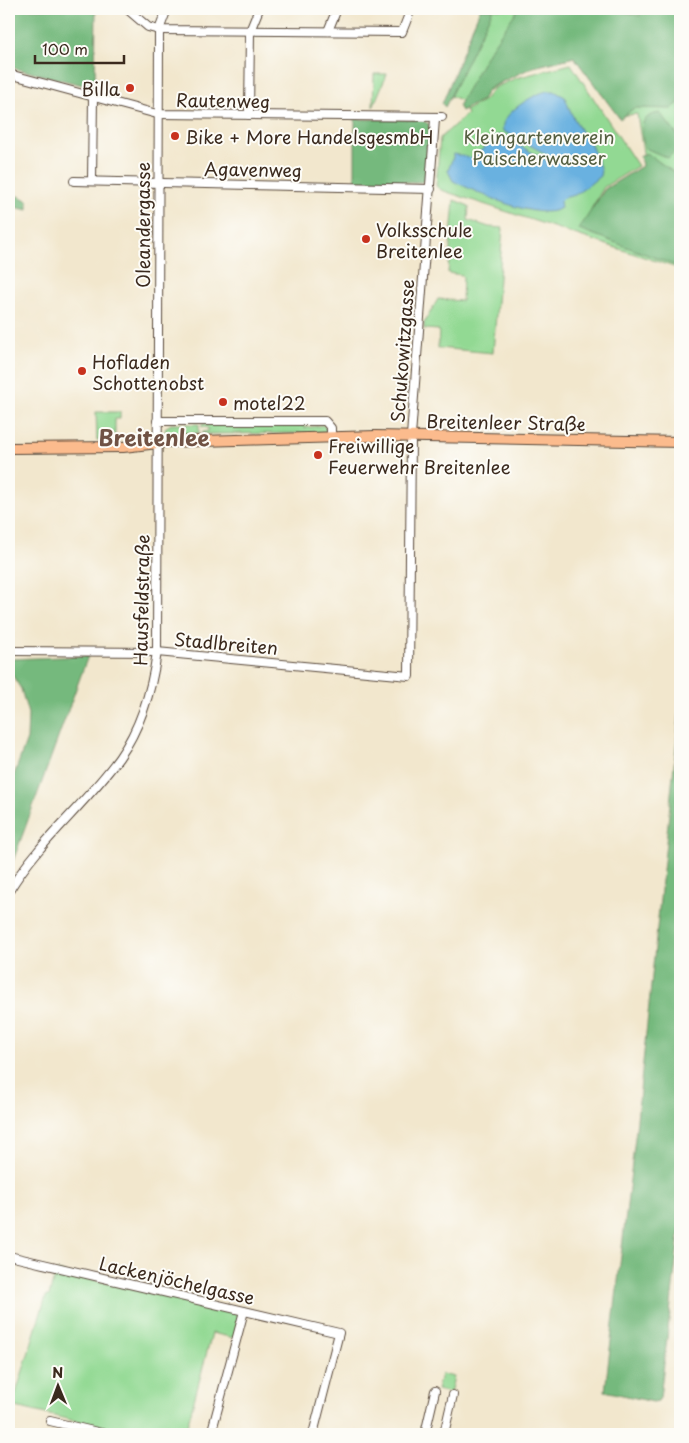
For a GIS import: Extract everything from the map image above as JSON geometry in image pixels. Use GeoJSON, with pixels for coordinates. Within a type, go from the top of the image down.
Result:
{"type":"FeatureCollection","features":[{"type":"Feature","properties":{"kind":"main road","name":"Breitenleer Straße"},"geometry":{"type":"LineString","coordinates":[[9,448],[123,447],[157,442],[331,436],[680,442]]}},
{"type":"Feature","properties":{"kind":"street"},"geometry":{"type":"LineString","coordinates":[[127,9],[148,27],[159,30],[402,32],[411,9]]}},
{"type":"Feature","properties":{"kind":"street","name":"Oleandergasse"},"geometry":{"type":"LineString","coordinates":[[157,442],[157,114],[159,30],[167,9]]}},
{"type":"Feature","properties":{"kind":"street"},"geometry":{"type":"LineString","coordinates":[[249,115],[250,31],[259,9]]}},
{"type":"Feature","properties":{"kind":"street"},"geometry":{"type":"LineString","coordinates":[[328,31],[337,9]]}},
{"type":"Feature","properties":{"kind":"street","name":"Rautenweg"},"geometry":{"type":"LineString","coordinates":[[9,74],[157,114],[438,118]]}},
{"type":"Feature","properties":{"kind":"street"},"geometry":{"type":"LineString","coordinates":[[92,181],[93,96]]}},
{"type":"Feature","properties":{"kind":"street","name":"Schukowitzgasse"},"geometry":{"type":"LineString","coordinates":[[409,676],[411,436],[430,189],[438,118]]}},
{"type":"Feature","properties":{"kind":"street","name":"Agavenweg"},"geometry":{"type":"LineString","coordinates":[[74,181],[430,189]]}},
{"type":"Feature","properties":{"kind":"street"},"geometry":{"type":"LineString","coordinates":[[157,421],[325,421],[331,428],[331,436]]}},
{"type":"Feature","properties":{"kind":"street","name":"Hausfeldstraße"},"geometry":{"type":"LineString","coordinates":[[9,891],[35,852],[107,773],[128,745],[147,702],[157,652],[157,442]]}},
{"type":"Feature","properties":{"kind":"street","name":"Stadlbreiten"},"geometry":{"type":"LineString","coordinates":[[9,651],[157,652],[409,676]]}},
{"type":"Feature","properties":{"kind":"street","name":"Lackenjöchelgasse"},"geometry":{"type":"LineString","coordinates":[[9,1256],[339,1333],[313,1434]]}},
{"type":"Feature","properties":{"kind":"street"},"geometry":{"type":"LineString","coordinates":[[211,1434],[244,1310]]}},
{"type":"Feature","properties":{"kind":"street"},"geometry":{"type":"LineString","coordinates":[[425,1434],[435,1391]]}},
{"type":"Feature","properties":{"kind":"street"},"geometry":{"type":"LineString","coordinates":[[444,1434],[453,1395]]}},
{"type":"Feature","properties":{"kind":"street"},"geometry":{"type":"LineString","coordinates":[[50,1421],[106,1434]]}},
{"type":"Feature","properties":{"kind":"green space"},"geometry":{"type":"Polygon","coordinates":[[[9,9],[96,9],[95,88],[9,67],[9,9]]]}},
{"type":"Feature","properties":{"kind":"green space"},"geometry":{"type":"Polygon","coordinates":[[[480,9],[493,9],[445,107],[442,104],[480,9]]]}},
{"type":"Feature","properties":{"kind":"green space","name":"Kleingartenverein Paischerwasser"},"geometry":{"type":"Polygon","coordinates":[[[481,9],[680,9],[680,269],[441,190],[436,186],[440,138],[467,114],[465,111],[484,100],[494,88],[516,78],[571,64],[638,166],[604,187],[591,209],[605,189],[645,165],[637,114],[618,116],[574,57],[521,70],[468,103],[450,96],[472,28],[481,9]]]}},
{"type":"Feature","properties":{"kind":"green space"},"geometry":{"type":"Polygon","coordinates":[[[518,9],[612,9],[640,16],[639,9],[680,9],[680,102],[671,109],[634,108],[620,119],[574,57],[533,67],[489,88],[482,100],[461,111],[458,106],[489,51],[518,9]]]}},
{"type":"Feature","properties":{"kind":"green space"},"geometry":{"type":"Polygon","coordinates":[[[374,74],[387,74],[373,107],[374,74]]]}},
{"type":"Feature","properties":{"kind":"green space"},"geometry":{"type":"Polygon","coordinates":[[[660,113],[678,136],[677,149],[668,158],[645,148],[642,135],[644,121],[648,117],[660,113]]]}},
{"type":"Feature","properties":{"kind":"green space"},"geometry":{"type":"Polygon","coordinates":[[[355,119],[421,120],[429,124],[427,179],[422,182],[355,182],[355,119]]]}},
{"type":"Feature","properties":{"kind":"green space"},"geometry":{"type":"Polygon","coordinates":[[[647,153],[680,177],[680,264],[677,266],[579,229],[605,189],[642,166],[640,156],[647,153]]]}},
{"type":"Feature","properties":{"kind":"green space"},"geometry":{"type":"Polygon","coordinates":[[[9,196],[19,196],[28,201],[28,210],[9,206],[9,196]]]}},
{"type":"Feature","properties":{"kind":"green space"},"geometry":{"type":"Polygon","coordinates":[[[454,200],[469,206],[468,220],[489,227],[503,228],[493,353],[438,348],[439,330],[424,329],[424,323],[438,299],[462,301],[462,275],[448,273],[454,200]]]}},
{"type":"Feature","properties":{"kind":"green space"},"geometry":{"type":"Polygon","coordinates":[[[96,412],[120,412],[120,419],[115,419],[115,439],[97,440],[96,412]]]}},
{"type":"Feature","properties":{"kind":"green space"},"geometry":{"type":"Polygon","coordinates":[[[171,424],[199,424],[199,433],[166,434],[165,428],[171,424]]]}},
{"type":"Feature","properties":{"kind":"green space"},"geometry":{"type":"Polygon","coordinates":[[[202,424],[305,425],[305,428],[323,425],[327,429],[324,433],[202,434],[208,431],[208,428],[202,427],[202,424]]]}},
{"type":"Feature","properties":{"kind":"green space"},"geometry":{"type":"Polygon","coordinates":[[[88,656],[9,872],[9,789],[27,739],[28,714],[21,689],[9,670],[9,659],[88,656]]]}},
{"type":"Feature","properties":{"kind":"green space"},"geometry":{"type":"Polygon","coordinates":[[[680,708],[680,1227],[660,1398],[658,1401],[653,1402],[605,1391],[636,1129],[680,708]]]}},
{"type":"Feature","properties":{"kind":"green space"},"geometry":{"type":"Polygon","coordinates":[[[56,1271],[240,1313],[234,1338],[212,1333],[185,1434],[130,1434],[12,1406],[46,1296],[49,1296],[56,1271]]]}},
{"type":"Feature","properties":{"kind":"green space"},"geometry":{"type":"Polygon","coordinates":[[[441,1374],[454,1377],[450,1393],[437,1390],[441,1374]]]}},
{"type":"Feature","properties":{"kind":"water"},"geometry":{"type":"Polygon","coordinates":[[[547,91],[554,91],[565,97],[583,135],[590,142],[601,170],[600,176],[575,195],[563,198],[560,201],[561,208],[551,212],[538,212],[507,204],[453,181],[448,171],[454,154],[472,158],[484,148],[483,143],[499,135],[550,162],[550,156],[503,131],[503,125],[511,112],[534,96],[547,91]]]}},
{"type":"Feature","properties":{"kind":"place","name":"Billa"},"geometry":{"type":"Point","coordinates":[130,88]}},
{"type":"Feature","properties":{"kind":"place","name":"Bike + More HandelsgesmbH"},"geometry":{"type":"Point","coordinates":[175,136]}},
{"type":"Feature","properties":{"kind":"place","name":"Volksschule Breitenlee"},"geometry":{"type":"Point","coordinates":[366,239]}},
{"type":"Feature","properties":{"kind":"place","name":"Hofladen Schottenobst"},"geometry":{"type":"Point","coordinates":[82,371]}},
{"type":"Feature","properties":{"kind":"place","name":"motel22"},"geometry":{"type":"Point","coordinates":[223,402]}},
{"type":"Feature","properties":{"kind":"place","name":"Freiwillige Feuerwehr Breitenlee"},"geometry":{"type":"Point","coordinates":[318,455]}},
{"type":"Feature","properties":{"kind":"district","name":"Breitenlee"},"geometry":{"type":"Point","coordinates":[154,436]}}]}
